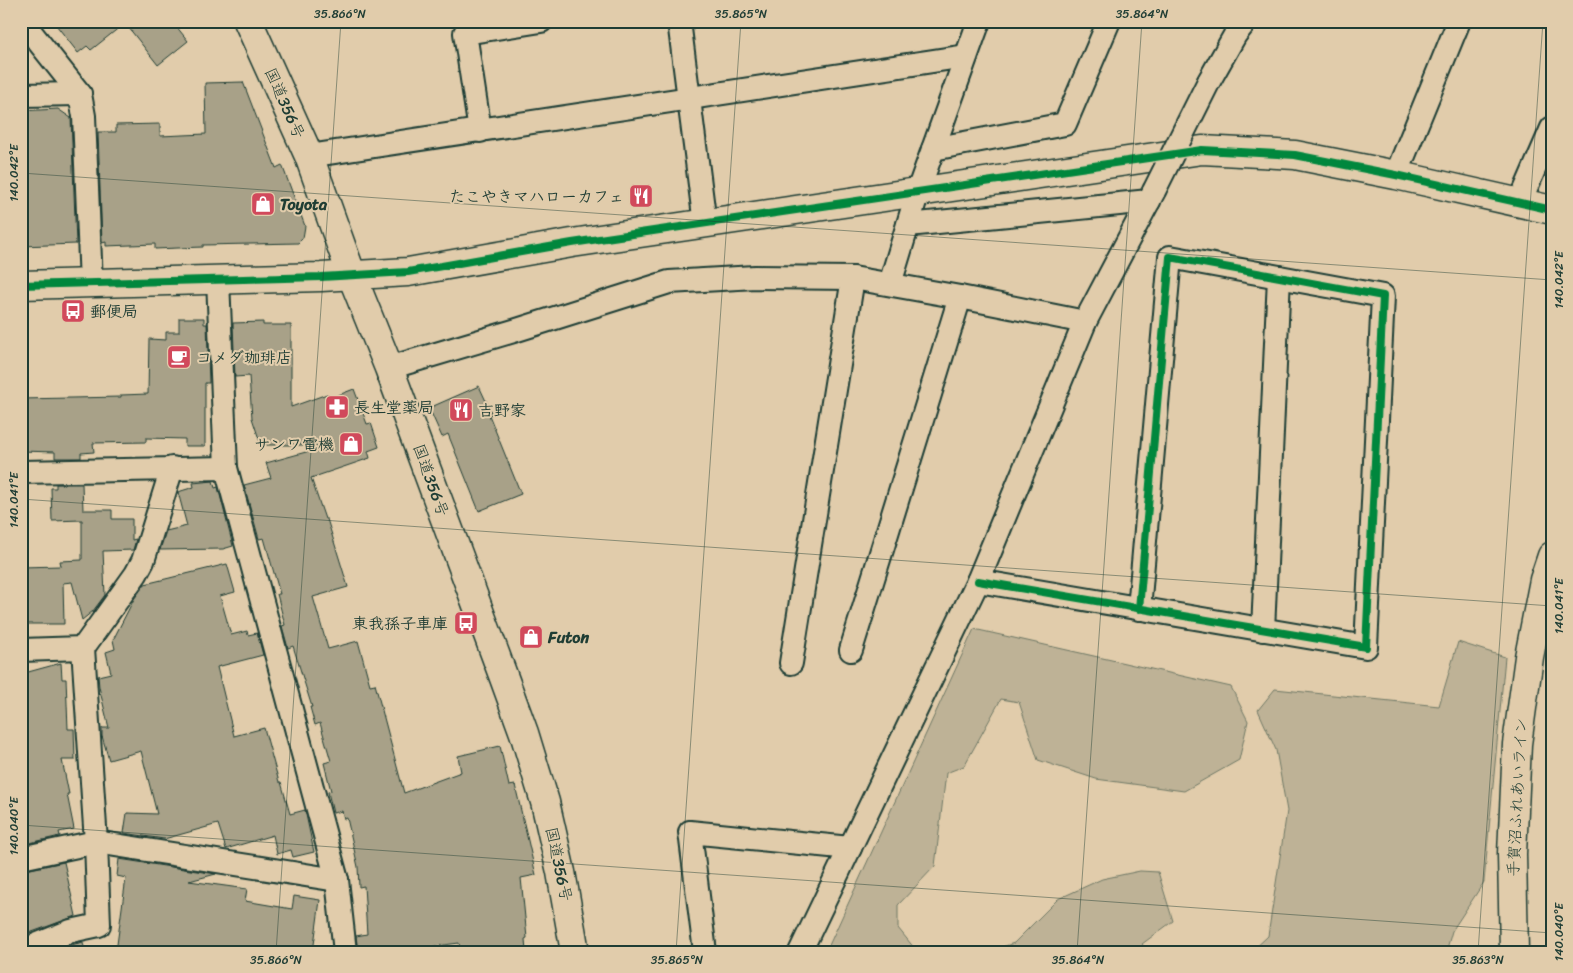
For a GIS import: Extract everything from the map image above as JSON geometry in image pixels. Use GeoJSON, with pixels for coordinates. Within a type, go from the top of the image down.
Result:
{"type":"FeatureCollection","features":[{"type":"Feature","properties":{"kind":"main road","name":"国道356号"},"geometry":{"type":"LineString","coordinates":[[248,21],[309,156],[352,276],[389,368],[524,733],[553,837],[563,880],[575,952]]}},
{"type":"Feature","properties":{"kind":"main road"},"geometry":{"type":"LineString","coordinates":[[21,285],[352,276],[408,272],[572,243],[1202,150],[1295,155],[1396,175],[1552,210]]}},
{"type":"Feature","properties":{"kind":"main road","name":"手賀沼ふれあいライン"},"geometry":{"type":"LineString","coordinates":[[1514,952],[1512,854],[1517,744],[1529,656],[1544,580],[1552,556]]}},
{"type":"Feature","properties":{"kind":"street"},"geometry":{"type":"LineString","coordinates":[[22,21],[80,94],[84,116],[91,284]]}},
{"type":"Feature","properties":{"kind":"street"},"geometry":{"type":"LineString","coordinates":[[480,131],[465,33],[541,21]]}},
{"type":"Feature","properties":{"kind":"street"},"geometry":{"type":"LineString","coordinates":[[679,21],[705,224]]}},
{"type":"Feature","properties":{"kind":"street"},"geometry":{"type":"LineString","coordinates":[[890,284],[918,191],[979,21]]}},
{"type":"Feature","properties":{"kind":"street"},"geometry":{"type":"LineString","coordinates":[[933,149],[1065,124],[1108,21]]}},
{"type":"Feature","properties":{"kind":"street"},"geometry":{"type":"LineString","coordinates":[[800,952],[978,581],[1085,322],[1209,81],[1235,35],[1246,21]]}},
{"type":"Feature","properties":{"kind":"street"},"geometry":{"type":"LineString","coordinates":[[1396,175],[1459,21]]}},
{"type":"Feature","properties":{"kind":"street"},"geometry":{"type":"LineString","coordinates":[[309,156],[966,56]]}},
{"type":"Feature","properties":{"kind":"street"},"geometry":{"type":"LineString","coordinates":[[21,96],[80,94]]}},
{"type":"Feature","properties":{"kind":"street"},"geometry":{"type":"LineString","coordinates":[[1520,202],[1552,128]]}},
{"type":"Feature","properties":{"kind":"street"},"geometry":{"type":"LineString","coordinates":[[908,224],[1151,196]]}},
{"type":"Feature","properties":{"kind":"street"},"geometry":{"type":"LineString","coordinates":[[978,581],[1139,609],[1263,630],[1366,648],[1383,296],[1170,257],[1139,609]]}},
{"type":"Feature","properties":{"kind":"street"},"geometry":{"type":"LineString","coordinates":[[389,368],[669,282],[755,276],[852,278],[1085,322]]}},
{"type":"Feature","properties":{"kind":"street"},"geometry":{"type":"LineString","coordinates":[[1263,630],[1280,277]]}},
{"type":"Feature","properties":{"kind":"street"},"geometry":{"type":"LineString","coordinates":[[791,663],[852,278]]}},
{"type":"Feature","properties":{"kind":"street"},"geometry":{"type":"LineString","coordinates":[[218,280],[226,468],[337,880],[345,952]]}},
{"type":"Feature","properties":{"kind":"street"},"geometry":{"type":"LineString","coordinates":[[851,650],[960,297]]}},
{"type":"Feature","properties":{"kind":"street"},"geometry":{"type":"LineString","coordinates":[[21,951],[71,931],[99,924],[96,842],[83,648],[136,574],[143,561],[172,468]]}},
{"type":"Feature","properties":{"kind":"street"},"geometry":{"type":"LineString","coordinates":[[21,472],[226,468]]}},
{"type":"Feature","properties":{"kind":"street"},"geometry":{"type":"LineString","coordinates":[[21,650],[83,648]]}},
{"type":"Feature","properties":{"kind":"street"},"geometry":{"type":"LineString","coordinates":[[705,952],[690,832],[850,848]]}},
{"type":"Feature","properties":{"kind":"street"},"geometry":{"type":"LineString","coordinates":[[21,858],[96,842],[337,880]]}},
{"type":"Feature","properties":{"kind":"shaded area"},"geometry":{"type":"Polygon","coordinates":[[[974,629],[1231,687],[1248,721],[1239,760],[1184,791],[1096,779],[1038,760],[1019,702],[1001,699],[964,766],[946,773],[935,866],[898,905],[898,928],[915,949],[922,952],[826,952],[974,629]]]}},
{"type":"Feature","properties":{"kind":"shaded area"},"geometry":{"type":"Polygon","coordinates":[[[1458,642],[1505,657],[1484,882],[1452,931],[1446,952],[1251,952],[1268,936],[1287,811],[1276,750],[1258,710],[1275,689],[1439,706],[1458,642]]]}},
{"type":"Feature","properties":{"kind":"shaded area"},"geometry":{"type":"Polygon","coordinates":[[[1140,871],[1158,872],[1173,921],[1142,944],[1149,952],[987,952],[1014,943],[1058,899],[1102,879],[1140,871]]]}},
{"type":"Feature","properties":{"kind":"building"},"geometry":{"type":"Polygon","coordinates":[[[53,21],[172,21],[188,41],[158,65],[125,23],[91,50],[87,46],[78,53],[53,21]]]}},
{"type":"Feature","properties":{"kind":"building"},"geometry":{"type":"Polygon","coordinates":[[[243,82],[276,168],[282,165],[305,226],[303,238],[298,243],[203,245],[203,247],[155,249],[155,244],[106,246],[106,242],[102,243],[98,132],[116,132],[116,125],[160,124],[160,136],[206,134],[205,83],[243,82]]]}},
{"type":"Feature","properties":{"kind":"building"},"geometry":{"type":"Polygon","coordinates":[[[58,109],[71,118],[76,244],[21,246],[21,111],[58,109]]]}},
{"type":"Feature","properties":{"kind":"building"},"geometry":{"type":"Polygon","coordinates":[[[179,318],[204,318],[204,324],[207,324],[209,383],[205,383],[205,446],[185,446],[185,439],[146,438],[146,442],[93,443],[94,452],[81,453],[81,458],[55,458],[55,452],[21,451],[21,399],[121,397],[121,395],[148,394],[149,339],[166,340],[166,332],[179,332],[179,318]]]}},
{"type":"Feature","properties":{"kind":"building"},"geometry":{"type":"Polygon","coordinates":[[[263,322],[263,325],[291,325],[291,407],[327,394],[328,399],[354,389],[367,424],[371,423],[379,447],[368,451],[370,458],[311,478],[325,519],[327,519],[348,587],[313,597],[328,649],[358,641],[370,685],[375,684],[404,793],[461,772],[458,756],[500,746],[509,786],[515,785],[536,875],[521,878],[527,938],[525,939],[526,952],[491,952],[491,947],[461,952],[459,943],[392,952],[358,952],[356,936],[367,934],[364,886],[359,887],[358,867],[347,818],[344,819],[342,811],[333,813],[328,792],[331,791],[324,763],[331,761],[320,723],[315,725],[310,707],[312,707],[293,646],[288,648],[282,626],[285,625],[277,594],[280,594],[264,538],[259,539],[244,485],[271,478],[266,463],[317,449],[316,445],[261,445],[252,418],[249,376],[235,377],[233,323],[263,322]]]}},
{"type":"Feature","properties":{"kind":"building"},"geometry":{"type":"Polygon","coordinates":[[[479,386],[492,414],[489,415],[521,494],[479,511],[448,434],[442,437],[429,408],[479,386]]]}},
{"type":"Feature","properties":{"kind":"building"},"geometry":{"type":"Polygon","coordinates":[[[213,481],[215,488],[218,487],[233,546],[223,549],[160,550],[166,531],[187,526],[178,492],[194,487],[193,483],[213,481]]]}},
{"type":"Feature","properties":{"kind":"building"},"geometry":{"type":"Polygon","coordinates":[[[56,484],[82,484],[83,510],[112,510],[112,519],[132,519],[132,540],[136,539],[133,550],[103,551],[105,595],[93,611],[82,620],[72,582],[63,583],[64,624],[21,623],[21,567],[61,566],[60,561],[82,560],[82,520],[52,521],[51,488],[56,488],[56,484]]]}},
{"type":"Feature","properties":{"kind":"building"},"geometry":{"type":"Polygon","coordinates":[[[227,564],[235,592],[220,596],[231,635],[247,631],[248,635],[257,633],[263,655],[217,667],[234,736],[264,728],[290,814],[305,810],[314,852],[293,857],[291,850],[277,854],[273,835],[226,849],[218,824],[164,839],[124,833],[127,813],[157,814],[141,751],[109,760],[102,736],[102,728],[109,728],[98,676],[111,673],[106,652],[115,649],[113,640],[134,599],[145,584],[227,564]]]}},
{"type":"Feature","properties":{"kind":"building"},"geometry":{"type":"Polygon","coordinates":[[[61,663],[62,679],[66,679],[68,729],[74,729],[75,760],[62,760],[74,829],[59,832],[60,836],[21,845],[21,674],[61,663]]]}},
{"type":"Feature","properties":{"kind":"building"},"geometry":{"type":"Polygon","coordinates":[[[119,859],[216,874],[189,881],[247,889],[245,901],[292,909],[294,896],[320,900],[313,952],[116,952],[126,878],[117,876],[119,859]]]}},
{"type":"Feature","properties":{"kind":"building"},"geometry":{"type":"Polygon","coordinates":[[[64,862],[76,916],[21,936],[21,871],[64,862]]]}},
{"type":"Feature","properties":{"kind":"building"},"geometry":{"type":"Polygon","coordinates":[[[83,942],[85,952],[56,952],[75,944],[83,942]]]}},
{"type":"Feature","properties":{"kind":"cycle path"},"geometry":{"type":"LineString","coordinates":[[21,285],[321,277],[408,272],[572,243],[1202,150],[1295,155],[1396,175],[1552,210]]}},
{"type":"Feature","properties":{"kind":"cycle path"},"geometry":{"type":"LineString","coordinates":[[978,581],[1366,647],[1383,296],[1170,257],[1139,609]]}},
{"type":"Feature","properties":{"kind":"place","name":"たこやきマハローカフェ"},"geometry":{"type":"Point","coordinates":[641,196]}},
{"type":"Feature","properties":{"kind":"place","name":"Toyota"},"geometry":{"type":"Point","coordinates":[263,204]}},
{"type":"Feature","properties":{"kind":"place","name":"郵便局"},"geometry":{"type":"Point","coordinates":[73,311]}},
{"type":"Feature","properties":{"kind":"place","name":"コメダ珈琲店"},"geometry":{"type":"Point","coordinates":[179,357]}},
{"type":"Feature","properties":{"kind":"place","name":"長生堂薬局"},"geometry":{"type":"Point","coordinates":[337,407]}},
{"type":"Feature","properties":{"kind":"place","name":"吉野家"},"geometry":{"type":"Point","coordinates":[461,410]}},
{"type":"Feature","properties":{"kind":"place","name":"サンワ電機"},"geometry":{"type":"Point","coordinates":[351,444]}},
{"type":"Feature","properties":{"kind":"place","name":"東我孫子車庫"},"geometry":{"type":"Point","coordinates":[466,623]}},
{"type":"Feature","properties":{"kind":"place","name":"Futon"},"geometry":{"type":"Point","coordinates":[531,637]}}]}
